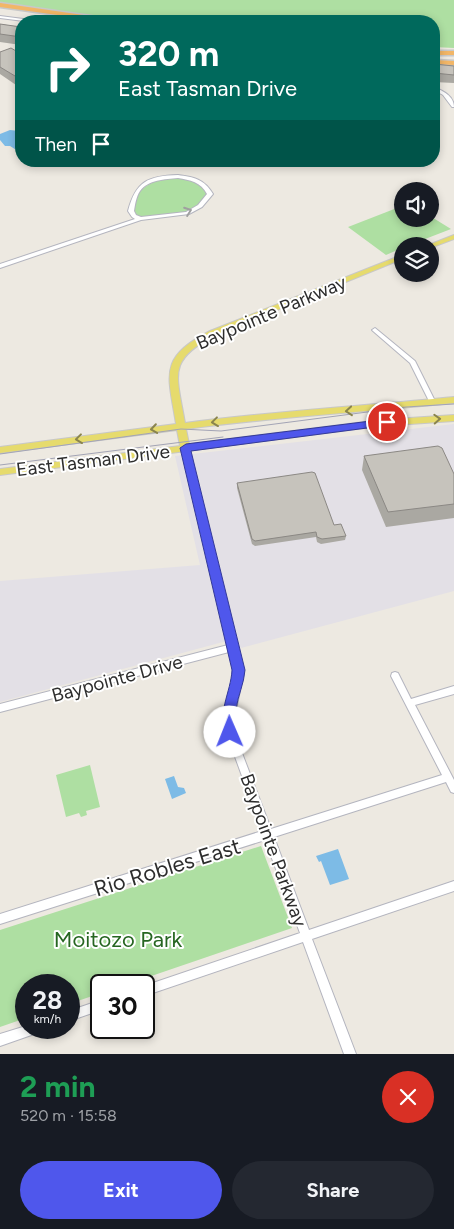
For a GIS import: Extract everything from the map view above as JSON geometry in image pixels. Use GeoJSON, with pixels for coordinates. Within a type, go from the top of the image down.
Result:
{"type":"FeatureCollection","features":[{"type":"Feature","properties":{"kind":"highway"},"geometry":{"type":"LineString","coordinates":[[0,5],[69,15]]}},
{"type":"Feature","properties":{"kind":"highway"},"geometry":{"type":"LineString","coordinates":[[0,10],[37,15]]}},
{"type":"Feature","properties":{"kind":"highway"},"geometry":{"type":"LineString","coordinates":[[440,50],[454,50]]}},
{"type":"Feature","properties":{"kind":"highway"},"geometry":{"type":"LineString","coordinates":[[440,63],[454,64]]}},
{"type":"Feature","properties":{"kind":"main road"},"geometry":{"type":"LineString","coordinates":[[439,243],[454,237]]}},
{"type":"Feature","properties":{"kind":"main road","name":"Baypointe Parkway"},"geometry":{"type":"LineString","coordinates":[[186,448],[172,373],[180,356],[195,342],[394,260]]}},
{"type":"Feature","properties":{"kind":"main road","name":"East Tasman Drive"},"geometry":{"type":"LineString","coordinates":[[0,450],[263,416],[355,410],[454,400]]}},
{"type":"Feature","properties":{"kind":"main road","name":"East Tasman Drive"},"geometry":{"type":"LineString","coordinates":[[0,472],[380,423],[454,418]]}},
{"type":"Feature","properties":{"kind":"street"},"geometry":{"type":"LineString","coordinates":[[0,16],[15,18]]}},
{"type":"Feature","properties":{"kind":"street"},"geometry":{"type":"LineString","coordinates":[[440,91],[445,94],[454,106]]}},
{"type":"Feature","properties":{"kind":"street"},"geometry":{"type":"LineString","coordinates":[[0,266],[121,226],[140,219],[187,213],[207,200],[210,194],[208,188],[200,182],[186,177],[166,176],[156,179],[138,189],[134,198],[132,213],[121,226]]}},
{"type":"Feature","properties":{"kind":"street"},"geometry":{"type":"LineString","coordinates":[[132,213],[140,219]]}},
{"type":"Feature","properties":{"kind":"street"},"geometry":{"type":"LineString","coordinates":[[375,330],[413,362],[432,401]]}},
{"type":"Feature","properties":{"kind":"street","name":"Baypointe Parkway"},"geometry":{"type":"LineString","coordinates":[[186,448],[238,670],[238,681],[230,709],[230,732],[350,1054]]}},
{"type":"Feature","properties":{"kind":"street","name":"Baypointe Drive"},"geometry":{"type":"LineString","coordinates":[[0,708],[234,647]]}},
{"type":"Feature","properties":{"kind":"street"},"geometry":{"type":"LineString","coordinates":[[395,676],[454,789]]}},
{"type":"Feature","properties":{"kind":"street"},"geometry":{"type":"LineString","coordinates":[[409,703],[454,690]]}},
{"type":"Feature","properties":{"kind":"street","name":"Rio Robles East"},"geometry":{"type":"LineString","coordinates":[[0,919],[448,777]]}},
{"type":"Feature","properties":{"kind":"street"},"geometry":{"type":"LineString","coordinates":[[155,987],[454,886]]}},
{"type":"Feature","properties":{"kind":"street"},"geometry":{"type":"LineString","coordinates":[[0,1040],[15,1035]]}},
{"type":"Feature","properties":{"kind":"shaded area"},"geometry":{"type":"Polygon","coordinates":[[[454,424],[454,591],[241,648],[223,642],[0,702],[0,581],[200,565],[175,456],[454,424]]]}},
{"type":"Feature","properties":{"kind":"green space"},"geometry":{"type":"Polygon","coordinates":[[[0,0],[454,0],[454,48],[440,47],[440,15],[84,15],[0,3],[0,0]]]}},
{"type":"Feature","properties":{"kind":"green space"},"geometry":{"type":"Polygon","coordinates":[[[167,177],[190,180],[199,185],[208,194],[194,207],[178,214],[141,218],[136,216],[134,208],[137,195],[147,185],[167,177]]]}},
{"type":"Feature","properties":{"kind":"green space"},"geometry":{"type":"Polygon","coordinates":[[[394,209],[394,227],[439,227],[439,222],[451,229],[430,237],[394,237],[394,252],[386,255],[348,227],[394,209]]]}},
{"type":"Feature","properties":{"kind":"green space"},"geometry":{"type":"Polygon","coordinates":[[[90,765],[100,807],[86,811],[87,815],[81,817],[79,813],[66,817],[56,775],[90,765]]]}},
{"type":"Feature","properties":{"kind":"green space","name":"Moitozo Park"},"geometry":{"type":"Polygon","coordinates":[[[261,846],[292,928],[155,975],[90,974],[90,997],[80,1000],[80,974],[15,974],[15,1022],[0,1027],[0,930],[261,846]]]}},
{"type":"Feature","properties":{"kind":"water"},"geometry":{"type":"Polygon","coordinates":[[[10,130],[15,131],[15,149],[10,146],[5,146],[0,140],[0,134],[10,130]]]}},
{"type":"Feature","properties":{"kind":"water"},"geometry":{"type":"Polygon","coordinates":[[[174,776],[178,787],[184,788],[186,793],[172,799],[165,779],[174,776]]]}},
{"type":"Feature","properties":{"kind":"water"},"geometry":{"type":"Polygon","coordinates":[[[338,849],[349,879],[330,885],[321,861],[319,862],[316,856],[338,849]]]}},
{"type":"Feature","properties":{"kind":"building"},"geometry":{"type":"Polygon","coordinates":[[[0,24],[15,26],[15,36],[0,34],[0,24]]]}},
{"type":"Feature","properties":{"kind":"building"},"geometry":{"type":"Polygon","coordinates":[[[11,48],[15,50],[15,76],[0,67],[0,52],[11,48]]]}},
{"type":"Feature","properties":{"kind":"building"},"geometry":{"type":"Polygon","coordinates":[[[440,65],[454,66],[454,75],[440,74],[440,65]]]}},
{"type":"Feature","properties":{"kind":"building"},"geometry":{"type":"Polygon","coordinates":[[[438,446],[442,448],[454,474],[454,504],[388,512],[364,456],[438,446]]]}},
{"type":"Feature","properties":{"kind":"building"},"geometry":{"type":"Polygon","coordinates":[[[315,473],[334,525],[341,524],[346,536],[322,539],[317,537],[316,532],[255,541],[252,539],[237,483],[315,473]]]}},
{"type":"Feature","properties":{"kind":"tram line"},"geometry":{"type":"LineString","coordinates":[[0,454],[181,429],[221,431],[406,407],[454,404]]}},
{"type":"Feature","properties":{"kind":"tram line"},"geometry":{"type":"LineString","coordinates":[[0,465],[223,437]]}},
{"type":"Feature","properties":{"kind":"route"},"geometry":{"type":"LineString","coordinates":[[230,732],[230,709],[238,681],[238,670],[186,448],[387,422]]}}]}
